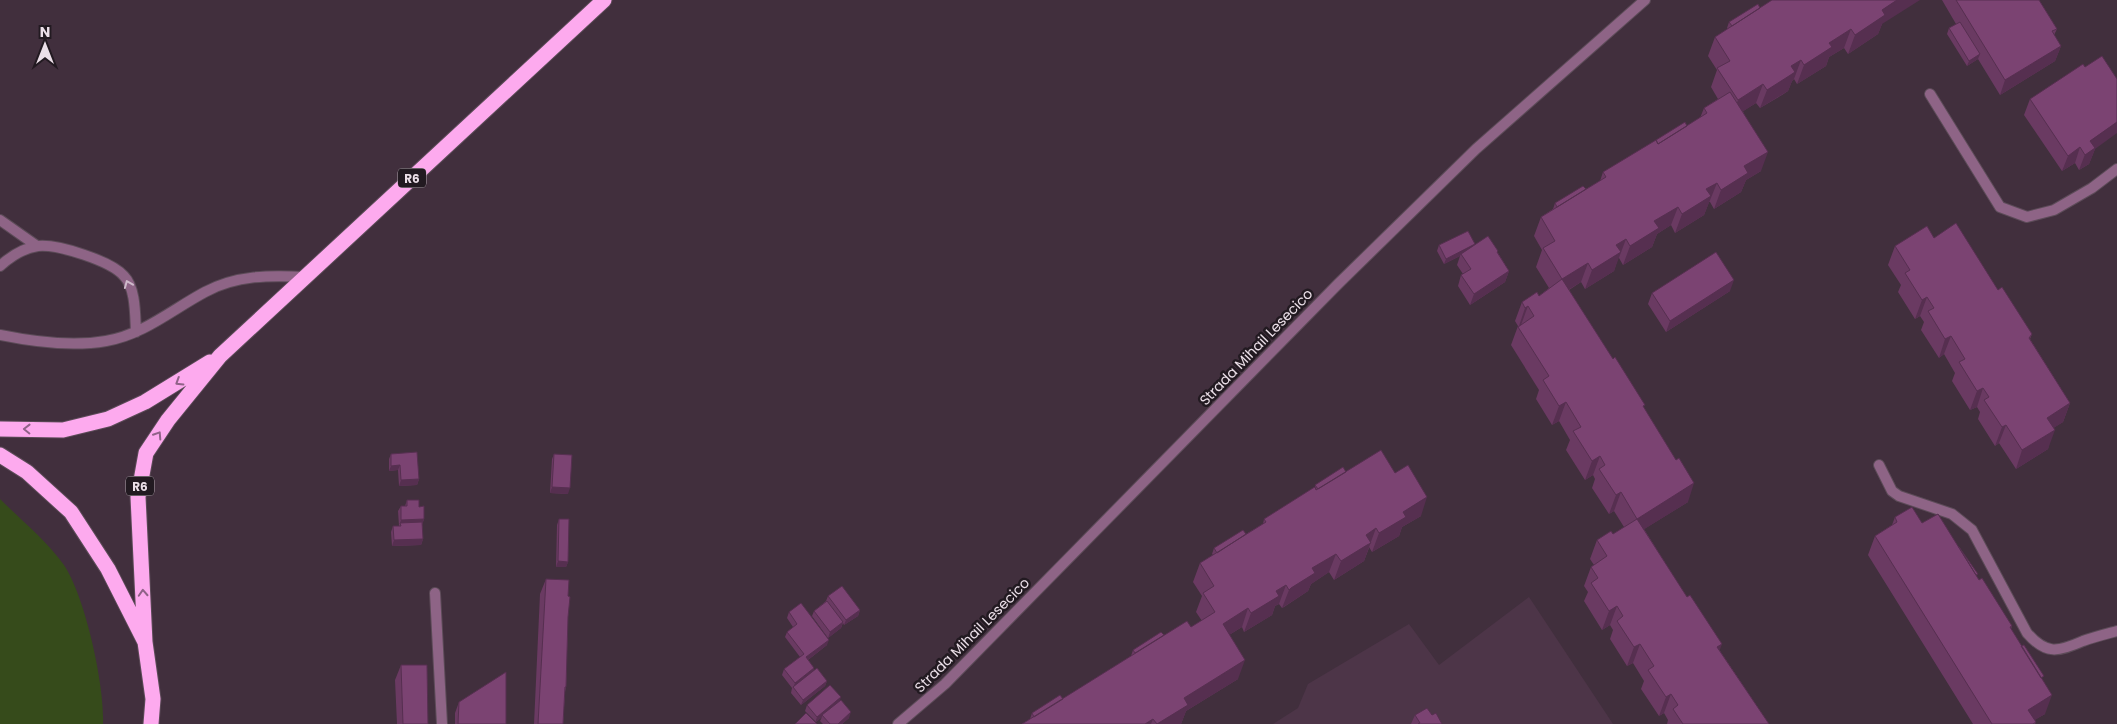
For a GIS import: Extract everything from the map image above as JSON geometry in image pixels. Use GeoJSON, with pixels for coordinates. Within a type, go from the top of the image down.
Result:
{"type":"FeatureCollection","features":[{"type":"Feature","properties":{"kind":"highway","name":"R6"},"geometry":{"type":"LineString","coordinates":[[145,642],[138,497],[146,453],[168,420],[220,356],[604,0]]}},
{"type":"Feature","properties":{"kind":"highway","name":"R6"},"geometry":{"type":"LineString","coordinates":[[0,429],[63,430],[108,419],[145,402],[220,356]]}},
{"type":"Feature","properties":{"kind":"highway"},"geometry":{"type":"LineString","coordinates":[[0,455],[27,472],[71,512],[108,569],[145,642],[153,699],[151,724]]}},
{"type":"Feature","properties":{"kind":"street","name":"Strada Mihail Lesecico"},"geometry":{"type":"LineString","coordinates":[[898,724],[945,684],[1338,284],[1476,150],[1645,0]]}},
{"type":"Feature","properties":{"kind":"street"},"geometry":{"type":"LineString","coordinates":[[1930,94],[2000,207],[2027,217],[2054,210],[2092,188],[2117,169]]}},
{"type":"Feature","properties":{"kind":"street"},"geometry":{"type":"LineString","coordinates":[[0,220],[37,246],[70,251],[105,262],[126,276],[134,300],[136,332]]}},
{"type":"Feature","properties":{"kind":"street"},"geometry":{"type":"LineString","coordinates":[[0,266],[11,256],[37,246]]}},
{"type":"Feature","properties":{"kind":"street"},"geometry":{"type":"LineString","coordinates":[[0,335],[66,344],[107,341],[136,332],[206,291],[231,281],[266,275],[305,277]]}},
{"type":"Feature","properties":{"kind":"street"},"geometry":{"type":"LineString","coordinates":[[1878,465],[1892,491],[1899,496],[1952,514],[1972,530],[2027,633],[2034,642],[2050,650],[2061,650],[2117,631]]}},
{"type":"Feature","properties":{"kind":"street"},"geometry":{"type":"LineString","coordinates":[[435,592],[442,724]]}},
{"type":"Feature","properties":{"kind":"shaded area"},"geometry":{"type":"Polygon","coordinates":[[[1529,597],[1613,724],[1273,724],[1298,708],[1308,684],[1409,624],[1439,665],[1529,597]]]}},
{"type":"Feature","properties":{"kind":"green space"},"geometry":{"type":"Polygon","coordinates":[[[0,499],[50,548],[64,565],[72,579],[86,619],[97,665],[101,687],[103,724],[0,724],[0,499]]]}},
{"type":"Feature","properties":{"kind":"building"},"geometry":{"type":"Polygon","coordinates":[[[1772,0],[1897,0],[1882,10],[1885,15],[1855,35],[1851,29],[1829,43],[1832,47],[1804,65],[1801,60],[1791,66],[1795,72],[1767,90],[1763,84],[1738,100],[1717,68],[1730,61],[1715,37],[1772,0]]]}},
{"type":"Feature","properties":{"kind":"building"},"geometry":{"type":"Polygon","coordinates":[[[1956,0],[2039,0],[2057,29],[2052,31],[2061,46],[2005,80],[1956,0]]]}},
{"type":"Feature","properties":{"kind":"building"},"geometry":{"type":"Polygon","coordinates":[[[1758,4],[1760,8],[1732,26],[1729,22],[1758,4]]]}},
{"type":"Feature","properties":{"kind":"building"},"geometry":{"type":"Polygon","coordinates":[[[1960,22],[1980,54],[1969,61],[1949,28],[1960,22]]]}},
{"type":"Feature","properties":{"kind":"building"},"geometry":{"type":"Polygon","coordinates":[[[2102,56],[2117,79],[2117,122],[2090,141],[2095,148],[2085,155],[2080,147],[2068,156],[2030,99],[2083,64],[2085,67],[2102,56]]]}},
{"type":"Feature","properties":{"kind":"building"},"geometry":{"type":"Polygon","coordinates":[[[1730,92],[1768,152],[1744,166],[1748,173],[1721,190],[1717,183],[1706,189],[1711,196],[1682,214],[1678,207],[1654,221],[1659,228],[1630,246],[1626,239],[1616,245],[1621,252],[1592,270],[1588,263],[1562,279],[1543,248],[1555,241],[1541,217],[1606,177],[1603,172],[1656,140],[1658,144],[1707,113],[1704,108],[1730,92]]]}},
{"type":"Feature","properties":{"kind":"building"},"geometry":{"type":"Polygon","coordinates":[[[1685,122],[1687,126],[1658,144],[1656,140],[1685,122]]]}},
{"type":"Feature","properties":{"kind":"building"},"geometry":{"type":"Polygon","coordinates":[[[1583,186],[1586,189],[1557,207],[1555,203],[1583,186]]]}},
{"type":"Feature","properties":{"kind":"building"},"geometry":{"type":"Polygon","coordinates":[[[1956,223],[1998,290],[2002,287],[2032,334],[2029,338],[2070,403],[2047,418],[2055,430],[2022,450],[2006,425],[2002,427],[1984,400],[1989,397],[1983,388],[1977,391],[1959,362],[1965,359],[1951,336],[1945,339],[1928,311],[1934,308],[1927,297],[1922,300],[1905,273],[1910,270],[1895,246],[1927,226],[1934,238],[1956,223]]]}},
{"type":"Feature","properties":{"kind":"building"},"geometry":{"type":"Polygon","coordinates":[[[1468,231],[1475,244],[1446,259],[1439,245],[1468,231]]]}},
{"type":"Feature","properties":{"kind":"building"},"geometry":{"type":"Polygon","coordinates":[[[1488,236],[1509,271],[1474,294],[1461,275],[1471,269],[1461,254],[1488,236]]]}},
{"type":"Feature","properties":{"kind":"building"},"geometry":{"type":"Polygon","coordinates":[[[1716,252],[1734,280],[1670,321],[1652,293],[1716,252]]]}},
{"type":"Feature","properties":{"kind":"building"},"geometry":{"type":"Polygon","coordinates":[[[1562,279],[1613,359],[1615,357],[1676,460],[1679,458],[1694,483],[1637,519],[1621,492],[1616,495],[1599,469],[1605,465],[1600,456],[1592,461],[1573,431],[1581,427],[1566,402],[1559,406],[1543,380],[1549,376],[1518,327],[1534,316],[1528,306],[1525,308],[1522,302],[1537,292],[1539,296],[1562,279]]]}},
{"type":"Feature","properties":{"kind":"building"},"geometry":{"type":"Polygon","coordinates":[[[1381,450],[1395,473],[1408,465],[1427,497],[1403,512],[1406,517],[1379,533],[1376,528],[1366,535],[1371,543],[1341,561],[1336,554],[1312,568],[1315,573],[1289,590],[1286,585],[1276,591],[1279,596],[1251,613],[1248,608],[1223,624],[1245,660],[1184,698],[1188,705],[1157,724],[1153,719],[1145,724],[1022,724],[1187,621],[1191,627],[1215,612],[1203,593],[1214,586],[1200,563],[1266,522],[1264,519],[1313,488],[1315,487],[1316,490],[1381,450]]]}},
{"type":"Feature","properties":{"kind":"building"},"geometry":{"type":"Polygon","coordinates":[[[417,452],[419,479],[401,480],[400,465],[391,466],[391,454],[417,452]]]}},
{"type":"Feature","properties":{"kind":"building"},"geometry":{"type":"Polygon","coordinates":[[[554,454],[572,455],[570,488],[552,487],[554,454]]]}},
{"type":"Feature","properties":{"kind":"building"},"geometry":{"type":"Polygon","coordinates":[[[1343,467],[1346,472],[1318,489],[1315,485],[1343,467]]]}},
{"type":"Feature","properties":{"kind":"building"},"geometry":{"type":"Polygon","coordinates":[[[407,500],[419,500],[419,507],[424,506],[424,519],[401,520],[401,506],[407,506],[407,500]]]}},
{"type":"Feature","properties":{"kind":"building"},"geometry":{"type":"Polygon","coordinates":[[[1912,507],[1922,523],[1938,514],[1979,580],[1982,578],[2052,695],[2028,710],[2036,722],[2033,724],[1992,724],[1875,536],[1897,522],[1895,517],[1912,507]]]}},
{"type":"Feature","properties":{"kind":"building"},"geometry":{"type":"Polygon","coordinates":[[[559,519],[569,519],[568,562],[558,561],[559,519]]]}},
{"type":"Feature","properties":{"kind":"building"},"geometry":{"type":"Polygon","coordinates":[[[1637,519],[1687,597],[1690,595],[1722,644],[1717,647],[1769,724],[1683,724],[1673,709],[1678,705],[1671,694],[1666,697],[1648,670],[1654,666],[1640,644],[1634,647],[1617,621],[1623,616],[1617,606],[1609,611],[1591,583],[1598,578],[1591,567],[1607,556],[1597,540],[1611,531],[1613,534],[1637,519]]]}},
{"type":"Feature","properties":{"kind":"building"},"geometry":{"type":"Polygon","coordinates":[[[422,522],[423,539],[394,540],[393,526],[401,526],[400,523],[422,522]]]}},
{"type":"Feature","properties":{"kind":"building"},"geometry":{"type":"Polygon","coordinates":[[[1243,530],[1246,534],[1217,553],[1214,548],[1243,530]]]}},
{"type":"Feature","properties":{"kind":"building"},"geometry":{"type":"Polygon","coordinates":[[[1959,547],[1978,574],[1976,575],[1959,547]]]}},
{"type":"Feature","properties":{"kind":"building"},"geometry":{"type":"Polygon","coordinates":[[[546,579],[569,580],[568,596],[570,597],[563,724],[538,724],[546,579]]]}},
{"type":"Feature","properties":{"kind":"building"},"geometry":{"type":"Polygon","coordinates":[[[842,586],[860,610],[846,620],[828,596],[842,586]]]}},
{"type":"Feature","properties":{"kind":"building"},"geometry":{"type":"Polygon","coordinates":[[[827,601],[843,622],[830,632],[814,611],[827,601]]]}},
{"type":"Feature","properties":{"kind":"building"},"geometry":{"type":"Polygon","coordinates":[[[801,603],[829,640],[806,657],[814,668],[795,683],[784,669],[804,654],[787,632],[797,624],[789,612],[801,603]]]}},
{"type":"Feature","properties":{"kind":"building"},"geometry":{"type":"Polygon","coordinates":[[[1161,632],[1164,635],[1135,653],[1133,650],[1161,632]]]}},
{"type":"Feature","properties":{"kind":"building"},"geometry":{"type":"Polygon","coordinates":[[[2024,645],[2044,676],[2041,678],[2021,646],[2024,645]]]}},
{"type":"Feature","properties":{"kind":"building"},"geometry":{"type":"Polygon","coordinates":[[[401,665],[427,665],[428,724],[403,724],[401,665]]]}},
{"type":"Feature","properties":{"kind":"building"},"geometry":{"type":"Polygon","coordinates":[[[817,668],[827,681],[803,700],[793,687],[817,668]]]}},
{"type":"Feature","properties":{"kind":"building"},"geometry":{"type":"Polygon","coordinates":[[[506,672],[506,724],[458,724],[459,702],[506,672]]]}},
{"type":"Feature","properties":{"kind":"building"},"geometry":{"type":"Polygon","coordinates":[[[830,685],[841,697],[817,717],[807,705],[830,685]]]}},
{"type":"Feature","properties":{"kind":"building"},"geometry":{"type":"Polygon","coordinates":[[[1060,695],[1063,699],[1034,717],[1032,713],[1060,695]]]}},
{"type":"Feature","properties":{"kind":"building"},"geometry":{"type":"Polygon","coordinates":[[[841,700],[851,712],[838,724],[830,724],[822,715],[841,700]]]}},
{"type":"Feature","properties":{"kind":"building"},"geometry":{"type":"Polygon","coordinates":[[[1427,708],[1432,715],[1436,713],[1442,724],[1418,724],[1420,723],[1415,715],[1427,708]]]}},
{"type":"Feature","properties":{"kind":"building"},"geometry":{"type":"Polygon","coordinates":[[[806,713],[817,724],[795,724],[806,713]]]}}]}
